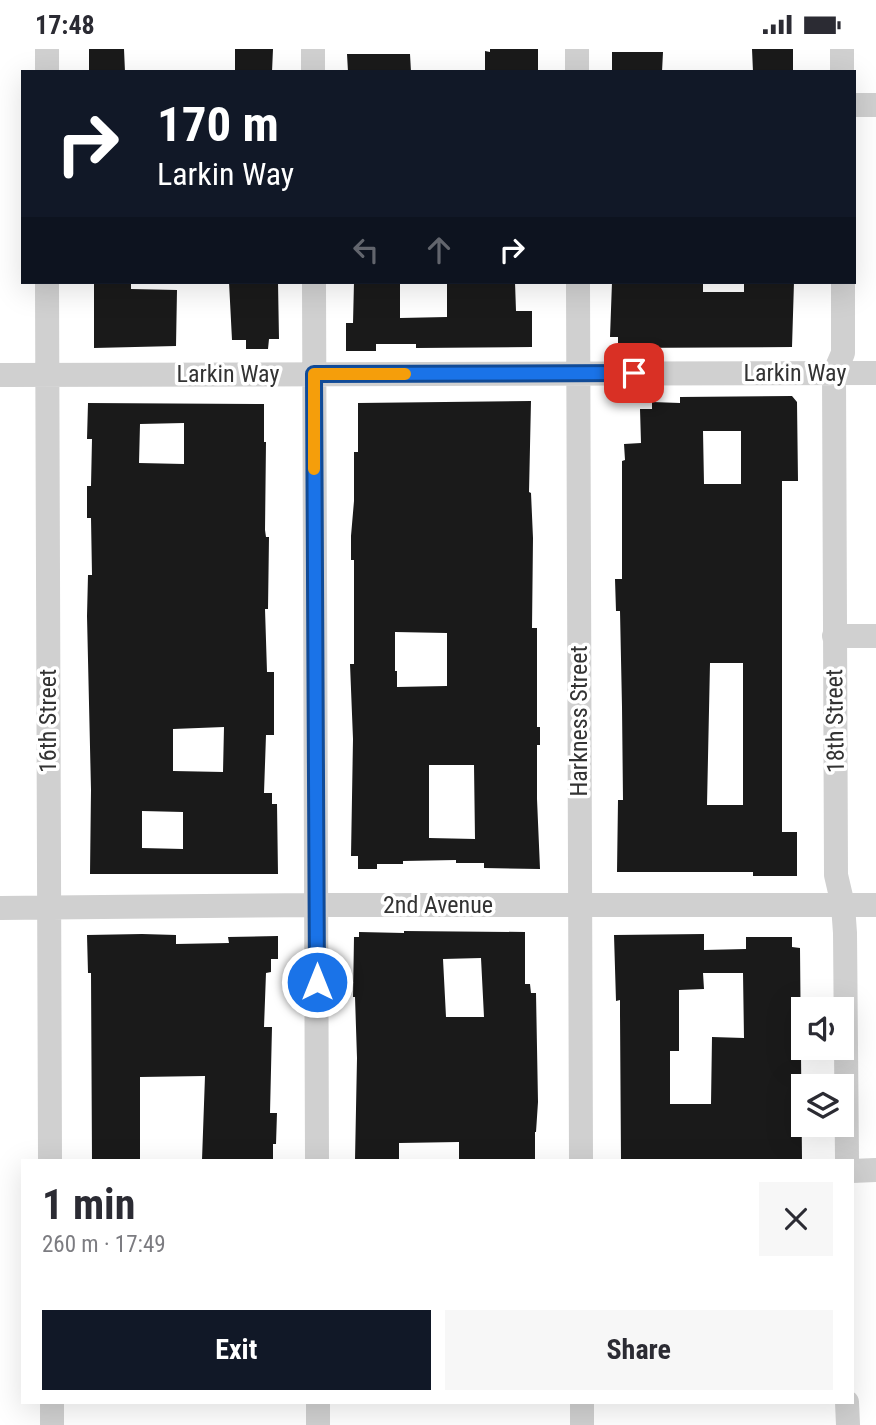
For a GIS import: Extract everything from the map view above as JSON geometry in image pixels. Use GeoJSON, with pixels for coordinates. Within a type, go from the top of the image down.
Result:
{"type":"FeatureCollection","features":[{"type":"Feature","properties":{"kind":"street"},"geometry":{"type":"LineString","coordinates":[[47,49],[47,70]]}},
{"type":"Feature","properties":{"kind":"street"},"geometry":{"type":"LineString","coordinates":[[313,49],[313,70]]}},
{"type":"Feature","properties":{"kind":"street"},"geometry":{"type":"LineString","coordinates":[[577,49],[577,70]]}},
{"type":"Feature","properties":{"kind":"street"},"geometry":{"type":"LineString","coordinates":[[842,49],[842,70]]}},
{"type":"Feature","properties":{"kind":"street"},"geometry":{"type":"LineString","coordinates":[[856,105],[876,105]]}},
{"type":"Feature","properties":{"kind":"street","name":"16th Street"},"geometry":{"type":"LineString","coordinates":[[47,284],[50,1159]]}},
{"type":"Feature","properties":{"kind":"street"},"geometry":{"type":"LineString","coordinates":[[314,284],[317,1159]]}},
{"type":"Feature","properties":{"kind":"street","name":"Harkness Street"},"geometry":{"type":"LineString","coordinates":[[578,284],[581,1159]]}},
{"type":"Feature","properties":{"kind":"street","name":"18th Street"},"geometry":{"type":"LineString","coordinates":[[843,284],[843,353],[834,373],[834,636],[836,875],[844,905],[847,1159]]}},
{"type":"Feature","properties":{"kind":"street","name":"Larkin Way"},"geometry":{"type":"LineString","coordinates":[[0,375],[876,373]]}},
{"type":"Feature","properties":{"kind":"street"},"geometry":{"type":"LineString","coordinates":[[834,636],[876,636]]}},
{"type":"Feature","properties":{"kind":"street","name":"2nd Avenue"},"geometry":{"type":"LineString","coordinates":[[0,908],[876,905]]}},
{"type":"Feature","properties":{"kind":"street"},"geometry":{"type":"LineString","coordinates":[[854,1171],[876,1170]]}},
{"type":"Feature","properties":{"kind":"street"},"geometry":{"type":"LineString","coordinates":[[52,1404],[52,1425]]}},
{"type":"Feature","properties":{"kind":"street"},"geometry":{"type":"LineString","coordinates":[[318,1404],[318,1425]]}},
{"type":"Feature","properties":{"kind":"street"},"geometry":{"type":"LineString","coordinates":[[582,1404],[582,1425]]}},
{"type":"Feature","properties":{"kind":"street"},"geometry":{"type":"LineString","coordinates":[[848,1404],[848,1425]]}},
{"type":"Feature","properties":{"kind":"building"},"geometry":{"type":"Polygon","coordinates":[[[89,49],[124,49],[125,70],[89,70],[89,49]]]}},
{"type":"Feature","properties":{"kind":"building"},"geometry":{"type":"Polygon","coordinates":[[[235,49],[273,49],[272,70],[235,70],[235,49]]]}},
{"type":"Feature","properties":{"kind":"building"},"geometry":{"type":"Polygon","coordinates":[[[490,49],[538,49],[538,70],[485,70],[485,51],[490,52],[490,49]]]}},
{"type":"Feature","properties":{"kind":"building"},"geometry":{"type":"Polygon","coordinates":[[[752,49],[793,49],[793,70],[753,70],[752,49]]]}},
{"type":"Feature","properties":{"kind":"building"},"geometry":{"type":"Polygon","coordinates":[[[612,52],[663,52],[662,70],[612,70],[612,52]]]}},
{"type":"Feature","properties":{"kind":"building"},"geometry":{"type":"Polygon","coordinates":[[[347,54],[410,54],[411,70],[348,70],[347,54]]]}},
{"type":"Feature","properties":{"kind":"building"},"geometry":{"type":"Polygon","coordinates":[[[94,284],[131,284],[131,289],[177,290],[176,346],[94,348],[94,284]]]}},
{"type":"Feature","properties":{"kind":"building"},"geometry":{"type":"Polygon","coordinates":[[[229,284],[278,284],[279,339],[269,339],[268,349],[246,349],[246,340],[232,340],[229,284]]]}},
{"type":"Feature","properties":{"kind":"building"},"geometry":{"type":"Polygon","coordinates":[[[354,284],[400,284],[400,318],[447,317],[447,284],[515,284],[516,311],[532,311],[532,347],[416,348],[416,344],[376,344],[376,351],[346,351],[346,323],[353,323],[354,284]]]}},
{"type":"Feature","properties":{"kind":"building"},"geometry":{"type":"Polygon","coordinates":[[[612,284],[703,284],[703,292],[744,292],[744,284],[794,284],[792,347],[618,348],[618,337],[610,337],[612,284]]]}},
{"type":"Feature","properties":{"kind":"building"},"geometry":{"type":"Polygon","coordinates":[[[792,396],[797,402],[798,481],[782,481],[782,832],[797,832],[797,876],[753,876],[753,872],[617,872],[618,800],[623,800],[620,611],[616,611],[615,579],[622,579],[624,444],[641,443],[640,409],[652,409],[652,402],[680,403],[680,397],[792,396]],[[703,431],[704,484],[741,484],[741,431],[703,431]],[[710,663],[707,805],[743,805],[743,663],[710,663]]]}},
{"type":"Feature","properties":{"kind":"building"},"geometry":{"type":"Polygon","coordinates":[[[531,401],[529,492],[533,538],[532,628],[537,628],[537,727],[540,727],[540,745],[537,745],[537,799],[540,869],[484,868],[484,863],[456,863],[456,860],[403,861],[403,864],[377,864],[377,869],[358,869],[358,856],[351,856],[353,739],[350,664],[354,664],[354,560],[351,560],[351,536],[354,452],[358,452],[358,403],[531,401]],[[395,632],[397,687],[447,686],[447,633],[395,632]],[[429,765],[429,838],[475,839],[474,765],[429,765]]]}},
{"type":"Feature","properties":{"kind":"building"},"geometry":{"type":"Polygon","coordinates":[[[88,403],[264,404],[265,530],[266,537],[269,537],[268,609],[265,609],[267,672],[274,672],[274,735],[266,735],[264,793],[272,793],[272,804],[277,804],[278,874],[90,874],[87,616],[88,575],[92,575],[91,518],[87,518],[87,486],[91,486],[92,439],[87,439],[88,403]],[[184,423],[140,424],[139,463],[184,464],[184,423]],[[224,727],[173,729],[173,771],[223,772],[224,727]],[[142,811],[142,848],[183,849],[183,812],[142,811]]]}},
{"type":"Feature","properties":{"kind":"building"},"geometry":{"type":"Polygon","coordinates":[[[359,932],[525,932],[525,984],[530,984],[531,993],[536,993],[538,1102],[535,1159],[459,1159],[459,1142],[399,1143],[399,1159],[355,1159],[357,1058],[353,997],[354,937],[359,937],[359,932]],[[481,958],[443,959],[446,1017],[484,1017],[481,958]]]}},
{"type":"Feature","properties":{"kind":"building"},"geometry":{"type":"Polygon","coordinates":[[[704,934],[704,950],[746,949],[746,937],[792,937],[792,947],[800,948],[800,997],[791,997],[791,1060],[801,1060],[801,1074],[791,1074],[791,1137],[802,1137],[802,1159],[621,1159],[620,1000],[616,1001],[614,935],[704,934]],[[703,973],[704,989],[679,990],[679,1051],[670,1051],[670,1104],[711,1104],[712,1037],[744,1038],[743,973],[703,973]]]}},
{"type":"Feature","properties":{"kind":"building"},"geometry":{"type":"Polygon","coordinates":[[[87,935],[176,935],[176,944],[229,943],[228,937],[278,936],[278,959],[271,959],[271,972],[266,973],[264,1027],[272,1027],[270,1113],[277,1113],[273,1159],[202,1159],[205,1076],[140,1077],[140,1159],[92,1159],[91,973],[88,973],[87,935]]]}},
{"type":"Feature","properties":{"kind":"slow traffic"},"geometry":{"type":"LineString","coordinates":[[314,469],[314,374],[405,374]]}},
{"type":"Feature","properties":{"kind":"route"},"geometry":{"type":"LineString","coordinates":[[317,982],[314,374],[634,373]]}}]}
